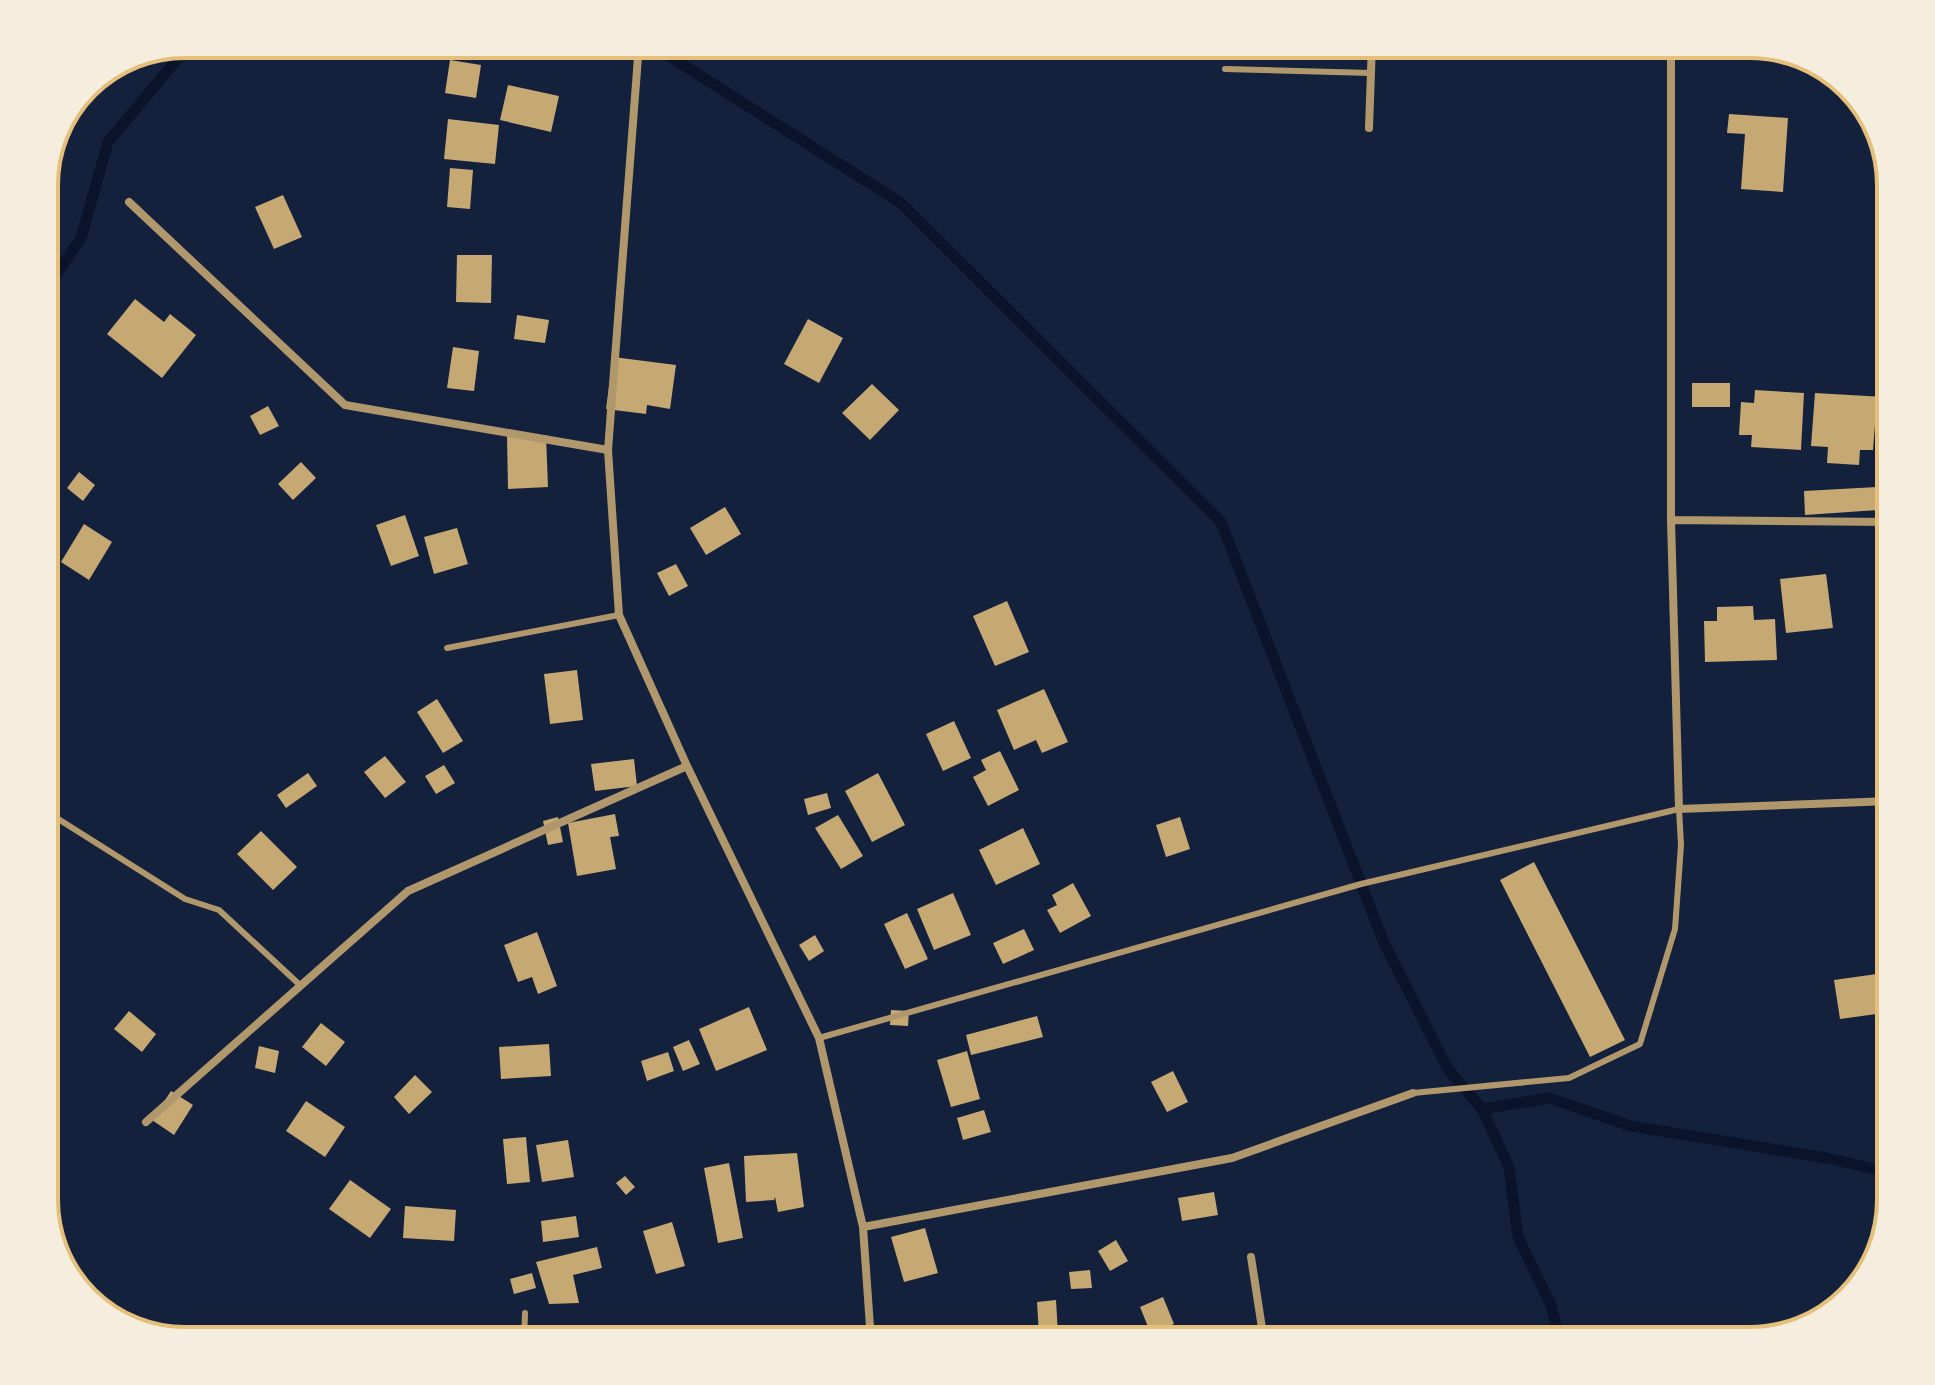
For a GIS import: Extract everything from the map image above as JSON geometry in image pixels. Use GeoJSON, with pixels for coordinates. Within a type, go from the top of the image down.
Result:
{"type":"FeatureCollection","features":[{"type":"Feature","properties":{"kind":"street"},"geometry":{"type":"LineString","coordinates":[[638,58],[608,450],[619,615],[687,766],[819,1038],[863,1227],[870,1327]]}},
{"type":"Feature","properties":{"kind":"street"},"geometry":{"type":"LineString","coordinates":[[1369,128],[1372,58]]}},
{"type":"Feature","properties":{"kind":"street"},"geometry":{"type":"LineString","coordinates":[[1671,58],[1671,520],[1679,809],[1877,802]]}},
{"type":"Feature","properties":{"kind":"street"},"geometry":{"type":"LineString","coordinates":[[129,202],[345,405],[608,450]]}},
{"type":"Feature","properties":{"kind":"street"},"geometry":{"type":"LineString","coordinates":[[1671,520],[1877,522]]}},
{"type":"Feature","properties":{"kind":"street"},"geometry":{"type":"LineString","coordinates":[[146,1122],[408,891],[687,766]]}},
{"type":"Feature","properties":{"kind":"street"},"geometry":{"type":"LineString","coordinates":[[863,1227],[1232,1158],[1413,1093]]}},
{"type":"Feature","properties":{"kind":"street"},"geometry":{"type":"LineString","coordinates":[[1251,1257],[1262,1327]]}},
{"type":"Feature","properties":{"kind":"lane"},"geometry":{"type":"LineString","coordinates":[[1225,69],[1371,73]]}},
{"type":"Feature","properties":{"kind":"lane"},"geometry":{"type":"LineString","coordinates":[[447,648],[619,615]]}},
{"type":"Feature","properties":{"kind":"lane"},"geometry":{"type":"LineString","coordinates":[[819,1038],[1361,884],[1679,809],[1681,845],[1675,929],[1640,1044],[1569,1078],[1413,1093]]}},
{"type":"Feature","properties":{"kind":"lane"},"geometry":{"type":"LineString","coordinates":[[58,819],[185,899],[219,910],[301,986]]}},
{"type":"Feature","properties":{"kind":"lane"},"geometry":{"type":"LineString","coordinates":[[524,1327],[525,1313]]}},
{"type":"Feature","properties":{"kind":"building"},"geometry":{"type":"Polygon","coordinates":[[[450,60],[481,65],[476,98],[445,93],[450,60]]]}},
{"type":"Feature","properties":{"kind":"building"},"geometry":{"type":"Polygon","coordinates":[[[508,85],[559,96],[551,132],[500,120],[508,85]]]}},
{"type":"Feature","properties":{"kind":"building"},"geometry":{"type":"Polygon","coordinates":[[[1729,114],[1788,118],[1783,192],[1741,189],[1745,134],[1727,133],[1729,114]]]}},
{"type":"Feature","properties":{"kind":"building"},"geometry":{"type":"Polygon","coordinates":[[[448,119],[499,125],[495,164],[444,159],[448,119]]]}},
{"type":"Feature","properties":{"kind":"building"},"geometry":{"type":"Polygon","coordinates":[[[450,168],[473,170],[470,209],[447,207],[450,168]]]}},
{"type":"Feature","properties":{"kind":"building"},"geometry":{"type":"Polygon","coordinates":[[[283,195],[302,237],[274,249],[255,207],[283,195]]]}},
{"type":"Feature","properties":{"kind":"building"},"geometry":{"type":"Polygon","coordinates":[[[457,255],[492,255],[491,303],[456,302],[457,255]]]}},
{"type":"Feature","properties":{"kind":"building"},"geometry":{"type":"Polygon","coordinates":[[[135,299],[164,322],[170,314],[196,335],[162,378],[107,334],[135,299]]]}},
{"type":"Feature","properties":{"kind":"building"},"geometry":{"type":"Polygon","coordinates":[[[517,315],[549,320],[545,343],[514,339],[517,315]]]}},
{"type":"Feature","properties":{"kind":"building"},"geometry":{"type":"Polygon","coordinates":[[[808,319],[843,338],[819,383],[784,364],[808,319]]]}},
{"type":"Feature","properties":{"kind":"building"},"geometry":{"type":"Polygon","coordinates":[[[453,347],[479,351],[474,391],[447,388],[453,347]]]}},
{"type":"Feature","properties":{"kind":"building"},"geometry":{"type":"Polygon","coordinates":[[[613,357],[676,365],[670,409],[647,405],[646,414],[606,409],[613,357]]]}},
{"type":"Feature","properties":{"kind":"building"},"geometry":{"type":"Polygon","coordinates":[[[1692,383],[1730,383],[1730,407],[1692,407],[1692,383]]]}},
{"type":"Feature","properties":{"kind":"building"},"geometry":{"type":"Polygon","coordinates":[[[872,384],[899,410],[870,440],[842,413],[872,384]]]}},
{"type":"Feature","properties":{"kind":"building"},"geometry":{"type":"Polygon","coordinates":[[[1755,390],[1804,393],[1801,450],[1751,447],[1752,435],[1739,435],[1741,402],[1754,403],[1755,390]]]}},
{"type":"Feature","properties":{"kind":"building"},"geometry":{"type":"Polygon","coordinates":[[[1815,393],[1877,397],[1873,450],[1860,450],[1859,465],[1827,463],[1828,447],[1811,446],[1815,393]]]}},
{"type":"Feature","properties":{"kind":"building"},"geometry":{"type":"Polygon","coordinates":[[[268,406],[279,426],[260,435],[250,416],[268,406]]]}},
{"type":"Feature","properties":{"kind":"building"},"geometry":{"type":"Polygon","coordinates":[[[546,435],[548,487],[508,489],[507,436],[546,435]]]}},
{"type":"Feature","properties":{"kind":"building"},"geometry":{"type":"Polygon","coordinates":[[[301,462],[316,478],[293,500],[278,484],[301,462]]]}},
{"type":"Feature","properties":{"kind":"building"},"geometry":{"type":"Polygon","coordinates":[[[79,472],[95,485],[83,501],[67,488],[79,472]]]}},
{"type":"Feature","properties":{"kind":"building"},"geometry":{"type":"Polygon","coordinates":[[[1877,487],[1877,510],[1805,515],[1804,491],[1877,487]]]}},
{"type":"Feature","properties":{"kind":"building"},"geometry":{"type":"Polygon","coordinates":[[[725,507],[741,534],[706,555],[690,528],[725,507]]]}},
{"type":"Feature","properties":{"kind":"building"},"geometry":{"type":"Polygon","coordinates":[[[405,515],[419,556],[391,566],[376,525],[405,515]]]}},
{"type":"Feature","properties":{"kind":"building"},"geometry":{"type":"Polygon","coordinates":[[[84,524],[112,542],[89,580],[61,562],[84,524]]]}},
{"type":"Feature","properties":{"kind":"building"},"geometry":{"type":"Polygon","coordinates":[[[457,528],[468,564],[434,574],[424,537],[457,528]]]}},
{"type":"Feature","properties":{"kind":"building"},"geometry":{"type":"Polygon","coordinates":[[[676,564],[688,586],[669,596],[657,573],[676,564]]]}},
{"type":"Feature","properties":{"kind":"building"},"geometry":{"type":"Polygon","coordinates":[[[1826,574],[1833,628],[1786,633],[1780,579],[1826,574]]]}},
{"type":"Feature","properties":{"kind":"building"},"geometry":{"type":"Polygon","coordinates":[[[1007,601],[1029,652],[995,666],[973,616],[1007,601]]]}},
{"type":"Feature","properties":{"kind":"building"},"geometry":{"type":"Polygon","coordinates":[[[1753,606],[1754,620],[1775,619],[1777,660],[1705,662],[1704,621],[1717,621],[1717,607],[1753,606]]]}},
{"type":"Feature","properties":{"kind":"building"},"geometry":{"type":"Polygon","coordinates":[[[577,670],[583,720],[550,724],[544,674],[577,670]]]}},
{"type":"Feature","properties":{"kind":"building"},"geometry":{"type":"Polygon","coordinates":[[[1044,689],[1068,742],[1042,753],[1036,740],[1014,750],[997,710],[1044,689]]]}},
{"type":"Feature","properties":{"kind":"building"},"geometry":{"type":"Polygon","coordinates":[[[437,699],[463,741],[443,753],[417,712],[437,699]]]}},
{"type":"Feature","properties":{"kind":"building"},"geometry":{"type":"Polygon","coordinates":[[[954,721],[971,758],[943,771],[926,734],[954,721]]]}},
{"type":"Feature","properties":{"kind":"building"},"geometry":{"type":"Polygon","coordinates":[[[1000,751],[1019,790],[988,806],[973,777],[986,770],[981,760],[1000,751]]]}},
{"type":"Feature","properties":{"kind":"building"},"geometry":{"type":"Polygon","coordinates":[[[385,756],[406,782],[385,798],[364,772],[385,756]]]}},
{"type":"Feature","properties":{"kind":"building"},"geometry":{"type":"Polygon","coordinates":[[[634,759],[637,786],[595,791],[591,764],[634,759]]]}},
{"type":"Feature","properties":{"kind":"building"},"geometry":{"type":"Polygon","coordinates":[[[444,765],[455,783],[436,794],[425,776],[444,765]]]}},
{"type":"Feature","properties":{"kind":"building"},"geometry":{"type":"Polygon","coordinates":[[[308,773],[317,786],[286,808],[277,795],[308,773]]]}},
{"type":"Feature","properties":{"kind":"building"},"geometry":{"type":"Polygon","coordinates":[[[878,773],[905,825],[872,842],[845,791],[878,773]]]}},
{"type":"Feature","properties":{"kind":"building"},"geometry":{"type":"Polygon","coordinates":[[[827,793],[831,808],[808,815],[804,799],[827,793]]]}},
{"type":"Feature","properties":{"kind":"building"},"geometry":{"type":"Polygon","coordinates":[[[615,814],[619,836],[610,837],[616,869],[577,876],[568,823],[615,814]]]}},
{"type":"Feature","properties":{"kind":"building"},"geometry":{"type":"Polygon","coordinates":[[[838,815],[863,856],[841,869],[815,828],[838,815]]]}},
{"type":"Feature","properties":{"kind":"building"},"geometry":{"type":"Polygon","coordinates":[[[558,817],[563,842],[548,845],[543,821],[558,817]]]}},
{"type":"Feature","properties":{"kind":"building"},"geometry":{"type":"Polygon","coordinates":[[[1180,817],[1190,849],[1166,857],[1156,825],[1180,817]]]}},
{"type":"Feature","properties":{"kind":"building"},"geometry":{"type":"Polygon","coordinates":[[[1023,828],[1040,864],[996,885],[979,850],[1023,828]]]}},
{"type":"Feature","properties":{"kind":"building"},"geometry":{"type":"Polygon","coordinates":[[[261,831],[297,867],[273,890],[237,854],[261,831]]]}},
{"type":"Feature","properties":{"kind":"building"},"geometry":{"type":"Polygon","coordinates":[[[1534,862],[1625,1040],[1590,1057],[1500,880],[1534,862]]]}},
{"type":"Feature","properties":{"kind":"building"},"geometry":{"type":"Polygon","coordinates":[[[1073,883],[1091,916],[1060,933],[1047,910],[1057,905],[1052,895],[1073,883]]]}},
{"type":"Feature","properties":{"kind":"building"},"geometry":{"type":"Polygon","coordinates":[[[953,893],[971,935],[934,950],[917,909],[953,893]]]}},
{"type":"Feature","properties":{"kind":"building"},"geometry":{"type":"Polygon","coordinates":[[[907,913],[928,959],[905,969],[884,924],[907,913]]]}},
{"type":"Feature","properties":{"kind":"building"},"geometry":{"type":"Polygon","coordinates":[[[1024,929],[1034,950],[1003,964],[993,943],[1024,929]]]}},
{"type":"Feature","properties":{"kind":"building"},"geometry":{"type":"Polygon","coordinates":[[[537,932],[557,986],[538,994],[532,977],[518,982],[504,945],[537,932]]]}},
{"type":"Feature","properties":{"kind":"building"},"geometry":{"type":"Polygon","coordinates":[[[815,935],[824,951],[809,961],[799,945],[815,935]]]}},
{"type":"Feature","properties":{"kind":"building"},"geometry":{"type":"Polygon","coordinates":[[[1877,974],[1877,1014],[1840,1019],[1834,980],[1877,974]]]}},
{"type":"Feature","properties":{"kind":"building"},"geometry":{"type":"Polygon","coordinates":[[[749,1007],[767,1050],[716,1071],[699,1029],[749,1007]]]}},
{"type":"Feature","properties":{"kind":"building"},"geometry":{"type":"Polygon","coordinates":[[[891,1010],[909,1011],[908,1026],[890,1025],[891,1010]]]}},
{"type":"Feature","properties":{"kind":"building"},"geometry":{"type":"Polygon","coordinates":[[[129,1011],[156,1034],[142,1052],[114,1029],[129,1011]]]}},
{"type":"Feature","properties":{"kind":"building"},"geometry":{"type":"Polygon","coordinates":[[[1037,1016],[1043,1037],[971,1055],[966,1035],[1037,1016]]]}},
{"type":"Feature","properties":{"kind":"building"},"geometry":{"type":"Polygon","coordinates":[[[321,1023],[345,1042],[326,1066],[302,1047],[321,1023]]]}},
{"type":"Feature","properties":{"kind":"building"},"geometry":{"type":"Polygon","coordinates":[[[689,1040],[700,1064],[683,1071],[673,1047],[689,1040]]]}},
{"type":"Feature","properties":{"kind":"building"},"geometry":{"type":"Polygon","coordinates":[[[549,1044],[551,1076],[501,1079],[499,1047],[549,1044]]]}},
{"type":"Feature","properties":{"kind":"building"},"geometry":{"type":"Polygon","coordinates":[[[259,1046],[279,1051],[275,1073],[255,1068],[259,1046]]]}},
{"type":"Feature","properties":{"kind":"building"},"geometry":{"type":"Polygon","coordinates":[[[967,1051],[980,1099],[951,1107],[937,1060],[967,1051]]]}},
{"type":"Feature","properties":{"kind":"building"},"geometry":{"type":"Polygon","coordinates":[[[668,1052],[674,1071],[647,1081],[641,1061],[668,1052]]]}},
{"type":"Feature","properties":{"kind":"building"},"geometry":{"type":"Polygon","coordinates":[[[1173,1071],[1188,1102],[1167,1112],[1151,1082],[1173,1071]]]}},
{"type":"Feature","properties":{"kind":"building"},"geometry":{"type":"Polygon","coordinates":[[[415,1075],[432,1092],[409,1114],[394,1097],[415,1075]]]}},
{"type":"Feature","properties":{"kind":"building"},"geometry":{"type":"Polygon","coordinates":[[[171,1091],[193,1105],[174,1135],[152,1120],[171,1091]]]}},
{"type":"Feature","properties":{"kind":"building"},"geometry":{"type":"Polygon","coordinates":[[[306,1101],[345,1127],[325,1157],[286,1131],[306,1101]]]}},
{"type":"Feature","properties":{"kind":"building"},"geometry":{"type":"Polygon","coordinates":[[[984,1110],[991,1132],[963,1140],[957,1118],[984,1110]]]}},
{"type":"Feature","properties":{"kind":"building"},"geometry":{"type":"Polygon","coordinates":[[[526,1137],[530,1182],[507,1184],[503,1139],[526,1137]]]}},
{"type":"Feature","properties":{"kind":"building"},"geometry":{"type":"Polygon","coordinates":[[[568,1140],[574,1177],[542,1182],[536,1145],[568,1140]]]}},
{"type":"Feature","properties":{"kind":"building"},"geometry":{"type":"Polygon","coordinates":[[[797,1153],[804,1207],[778,1212],[775,1197],[774,1200],[746,1202],[744,1156],[797,1153]]]}},
{"type":"Feature","properties":{"kind":"building"},"geometry":{"type":"Polygon","coordinates":[[[729,1163],[743,1238],[718,1243],[704,1168],[729,1163]]]}},
{"type":"Feature","properties":{"kind":"building"},"geometry":{"type":"Polygon","coordinates":[[[625,1176],[635,1187],[626,1195],[616,1183],[625,1176]]]}},
{"type":"Feature","properties":{"kind":"building"},"geometry":{"type":"Polygon","coordinates":[[[350,1180],[391,1209],[370,1238],[329,1209],[350,1180]]]}},
{"type":"Feature","properties":{"kind":"building"},"geometry":{"type":"Polygon","coordinates":[[[1214,1192],[1218,1215],[1182,1221],[1178,1198],[1214,1192]]]}},
{"type":"Feature","properties":{"kind":"building"},"geometry":{"type":"Polygon","coordinates":[[[405,1206],[456,1210],[454,1241],[403,1238],[405,1206]]]}},
{"type":"Feature","properties":{"kind":"building"},"geometry":{"type":"Polygon","coordinates":[[[576,1216],[579,1237],[543,1242],[541,1221],[576,1216]]]}},
{"type":"Feature","properties":{"kind":"building"},"geometry":{"type":"Polygon","coordinates":[[[672,1222],[685,1266],[656,1274],[643,1231],[672,1222]]]}},
{"type":"Feature","properties":{"kind":"building"},"geometry":{"type":"Polygon","coordinates":[[[925,1228],[938,1273],[904,1282],[891,1237],[925,1228]]]}},
{"type":"Feature","properties":{"kind":"building"},"geometry":{"type":"Polygon","coordinates":[[[1116,1240],[1128,1261],[1110,1271],[1098,1251],[1116,1240]]]}},
{"type":"Feature","properties":{"kind":"building"},"geometry":{"type":"Polygon","coordinates":[[[597,1247],[602,1268],[573,1275],[579,1303],[549,1304],[536,1262],[597,1247]]]}},
{"type":"Feature","properties":{"kind":"building"},"geometry":{"type":"Polygon","coordinates":[[[1090,1270],[1092,1288],[1071,1289],[1069,1272],[1090,1270]]]}},
{"type":"Feature","properties":{"kind":"building"},"geometry":{"type":"Polygon","coordinates":[[[532,1273],[536,1288],[514,1294],[510,1279],[532,1273]]]}},
{"type":"Feature","properties":{"kind":"building"},"geometry":{"type":"Polygon","coordinates":[[[1163,1297],[1174,1324],[1148,1327],[1140,1307],[1163,1297]]]}},
{"type":"Feature","properties":{"kind":"building"},"geometry":{"type":"Polygon","coordinates":[[[1056,1300],[1058,1327],[1039,1327],[1037,1302],[1056,1300]]]}},
{"type":"Feature","properties":{"kind":"waterway"},"geometry":{"type":"LineString","coordinates":[[58,272],[81,238],[108,142],[178,58]]}},
{"type":"Feature","properties":{"kind":"waterway"},"geometry":{"type":"LineString","coordinates":[[672,58],[901,203],[1221,522],[1384,943],[1448,1069],[1482,1109],[1509,1167],[1518,1237],[1551,1305],[1556,1327]]}},
{"type":"Feature","properties":{"kind":"waterway"},"geometry":{"type":"LineString","coordinates":[[1482,1109],[1549,1098],[1631,1126],[1827,1158],[1877,1170]]}}]}
